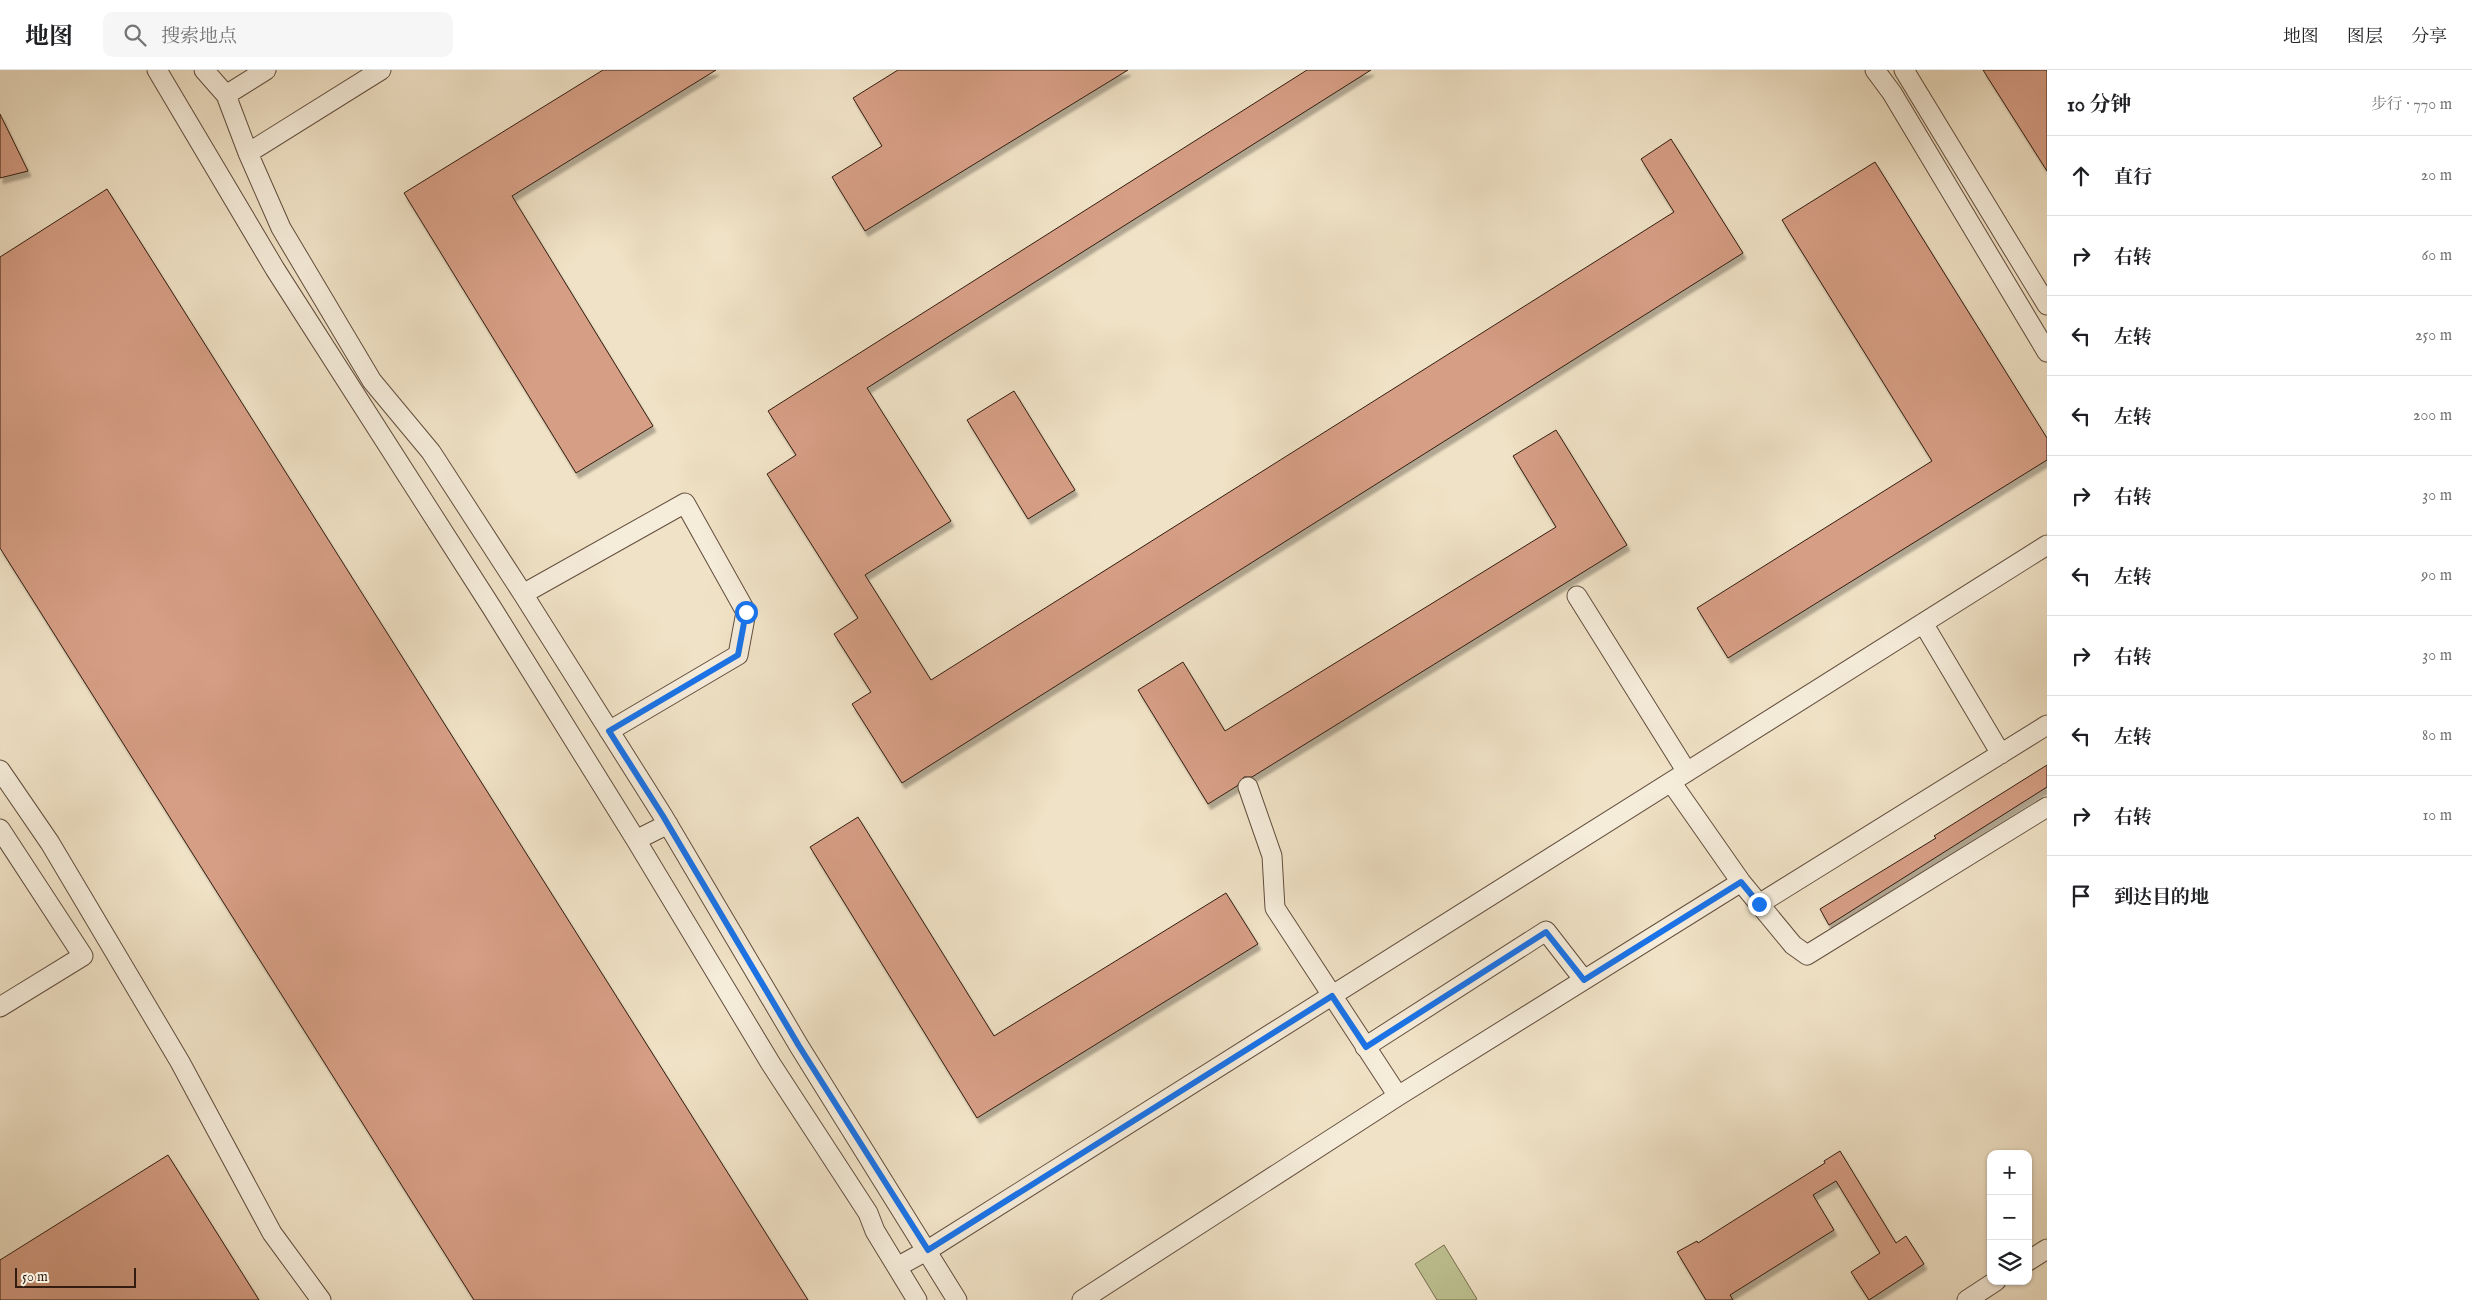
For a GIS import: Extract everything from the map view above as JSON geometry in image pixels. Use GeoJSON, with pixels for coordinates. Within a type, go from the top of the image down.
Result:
{"type":"FeatureCollection","features":[{"type":"Feature","properties":{"kind":"lane"},"geometry":{"type":"LineString","coordinates":[[157,70],[275,269],[492,608],[636,840],[771,1064],[868,1213],[875,1231],[917,1300]]}},
{"type":"Feature","properties":{"kind":"lane"},"geometry":{"type":"LineString","coordinates":[[204,70],[226,96],[248,153],[281,228],[372,381],[431,452],[523,594],[668,824],[799,1046],[928,1250],[957,1300]]}},
{"type":"Feature","properties":{"kind":"lane"},"geometry":{"type":"LineString","coordinates":[[226,96],[266,70]]}},
{"type":"Feature","properties":{"kind":"lane"},"geometry":{"type":"LineString","coordinates":[[248,153],[381,70]]}},
{"type":"Feature","properties":{"kind":"lane"},"geometry":{"type":"LineString","coordinates":[[1875,70],[1892,93],[2047,352]]}},
{"type":"Feature","properties":{"kind":"lane"},"geometry":{"type":"LineString","coordinates":[[1904,70],[2047,305]]}},
{"type":"Feature","properties":{"kind":"lane"},"geometry":{"type":"LineString","coordinates":[[523,594],[685,503],[746,612],[738,655],[609,731]]}},
{"type":"Feature","properties":{"kind":"lane"},"geometry":{"type":"LineString","coordinates":[[897,1267],[928,1250],[2047,545]]}},
{"type":"Feature","properties":{"kind":"lane"},"geometry":{"type":"LineString","coordinates":[[1577,596],[1687,772]]}},
{"type":"Feature","properties":{"kind":"lane"},"geometry":{"type":"LineString","coordinates":[[1924,623],[2001,754]]}},
{"type":"Feature","properties":{"kind":"lane"},"geometry":{"type":"LineString","coordinates":[[1759,904],[2047,725]]}},
{"type":"Feature","properties":{"kind":"lane"},"geometry":{"type":"LineString","coordinates":[[0,770],[50,843],[180,1062],[272,1233],[321,1300]]}},
{"type":"Feature","properties":{"kind":"lane"},"geometry":{"type":"LineString","coordinates":[[1671,782],[1741,882],[1793,945],[1807,955],[2047,807]]}},
{"type":"Feature","properties":{"kind":"lane"},"geometry":{"type":"LineString","coordinates":[[1248,787],[1272,856],[1275,908],[1398,1096]]}},
{"type":"Feature","properties":{"kind":"lane"},"geometry":{"type":"LineString","coordinates":[[636,840],[668,824]]}},
{"type":"Feature","properties":{"kind":"lane"},"geometry":{"type":"LineString","coordinates":[[0,828],[83,956],[0,1007]]}},
{"type":"Feature","properties":{"kind":"lane"},"geometry":{"type":"LineString","coordinates":[[1082,1300],[1398,1096],[1741,882]]}},
{"type":"Feature","properties":{"kind":"lane"},"geometry":{"type":"LineString","coordinates":[[1366,1047],[1546,932],[1584,980]]}},
{"type":"Feature","properties":{"kind":"lane"},"geometry":{"type":"LineString","coordinates":[[2032,1258],[2047,1249]]}},
{"type":"Feature","properties":{"kind":"lane"},"geometry":{"type":"LineString","coordinates":[[1967,1300],[1990,1285]]}},
{"type":"Feature","properties":{"kind":"green space"},"geometry":{"type":"Polygon","coordinates":[[[1444,1245],[1477,1299],[1437,1300],[1415,1264],[1444,1245]]]}},
{"type":"Feature","properties":{"kind":"building"},"geometry":{"type":"Polygon","coordinates":[[[603,70],[716,70],[512,196],[653,426],[576,473],[404,193],[603,70]]]}},
{"type":"Feature","properties":{"kind":"building"},"geometry":{"type":"Polygon","coordinates":[[[898,70],[1128,70],[865,231],[832,177],[882,146],[853,98],[898,70]]]}},
{"type":"Feature","properties":{"kind":"building"},"geometry":{"type":"Polygon","coordinates":[[[1307,70],[1371,70],[867,388],[951,521],[865,575],[931,680],[1674,212],[1641,159],[1671,139],[1743,253],[902,783],[852,704],[871,692],[834,634],[858,618],[767,474],[796,455],[768,411],[1307,70]]]}},
{"type":"Feature","properties":{"kind":"building"},"geometry":{"type":"Polygon","coordinates":[[[1983,70],[2047,70],[2047,171],[1983,70]]]}},
{"type":"Feature","properties":{"kind":"building"},"geometry":{"type":"Polygon","coordinates":[[[0,114],[28,171],[0,178],[0,114]]]}},
{"type":"Feature","properties":{"kind":"building"},"geometry":{"type":"Polygon","coordinates":[[[1875,162],[2047,438],[2047,460],[1728,658],[1697,608],[1932,461],[1782,220],[1875,162]]]}},
{"type":"Feature","properties":{"kind":"building"},"geometry":{"type":"Polygon","coordinates":[[[107,189],[808,1300],[474,1300],[0,548],[0,257],[107,189]]]}},
{"type":"Feature","properties":{"kind":"building"},"geometry":{"type":"Polygon","coordinates":[[[1014,391],[1075,490],[1028,519],[967,420],[1014,391]]]}},
{"type":"Feature","properties":{"kind":"building"},"geometry":{"type":"Polygon","coordinates":[[[1556,430],[1627,545],[1252,777],[1244,777],[1237,786],[1208,804],[1138,690],[1183,662],[1225,731],[1556,527],[1513,456],[1556,430]]]}},
{"type":"Feature","properties":{"kind":"building"},"geometry":{"type":"Polygon","coordinates":[[[2047,765],[2047,787],[1829,925],[1820,909],[1936,838],[1934,836],[2047,765]]]}},
{"type":"Feature","properties":{"kind":"building"},"geometry":{"type":"Polygon","coordinates":[[[858,817],[994,1036],[1226,893],[1258,944],[977,1118],[810,847],[858,817]]]}},
{"type":"Feature","properties":{"kind":"building"},"geometry":{"type":"Polygon","coordinates":[[[1840,1151],[1896,1243],[1906,1236],[1924,1264],[1869,1300],[1851,1272],[1880,1253],[1836,1181],[1813,1195],[1834,1230],[1730,1295],[1733,1300],[1706,1300],[1677,1252],[1697,1241],[1698,1243],[1825,1163],[1824,1161],[1840,1151]]]}},
{"type":"Feature","properties":{"kind":"building"},"geometry":{"type":"Polygon","coordinates":[[[168,1155],[259,1300],[0,1300],[0,1260],[168,1155]]]}},
{"type":"Feature","properties":{"kind":"route"},"geometry":{"type":"LineString","coordinates":[[746,612],[738,655],[609,731],[663,816],[799,1046],[928,1250],[1332,996],[1366,1047],[1546,932],[1584,980],[1741,882],[1759,904]]}}]}
